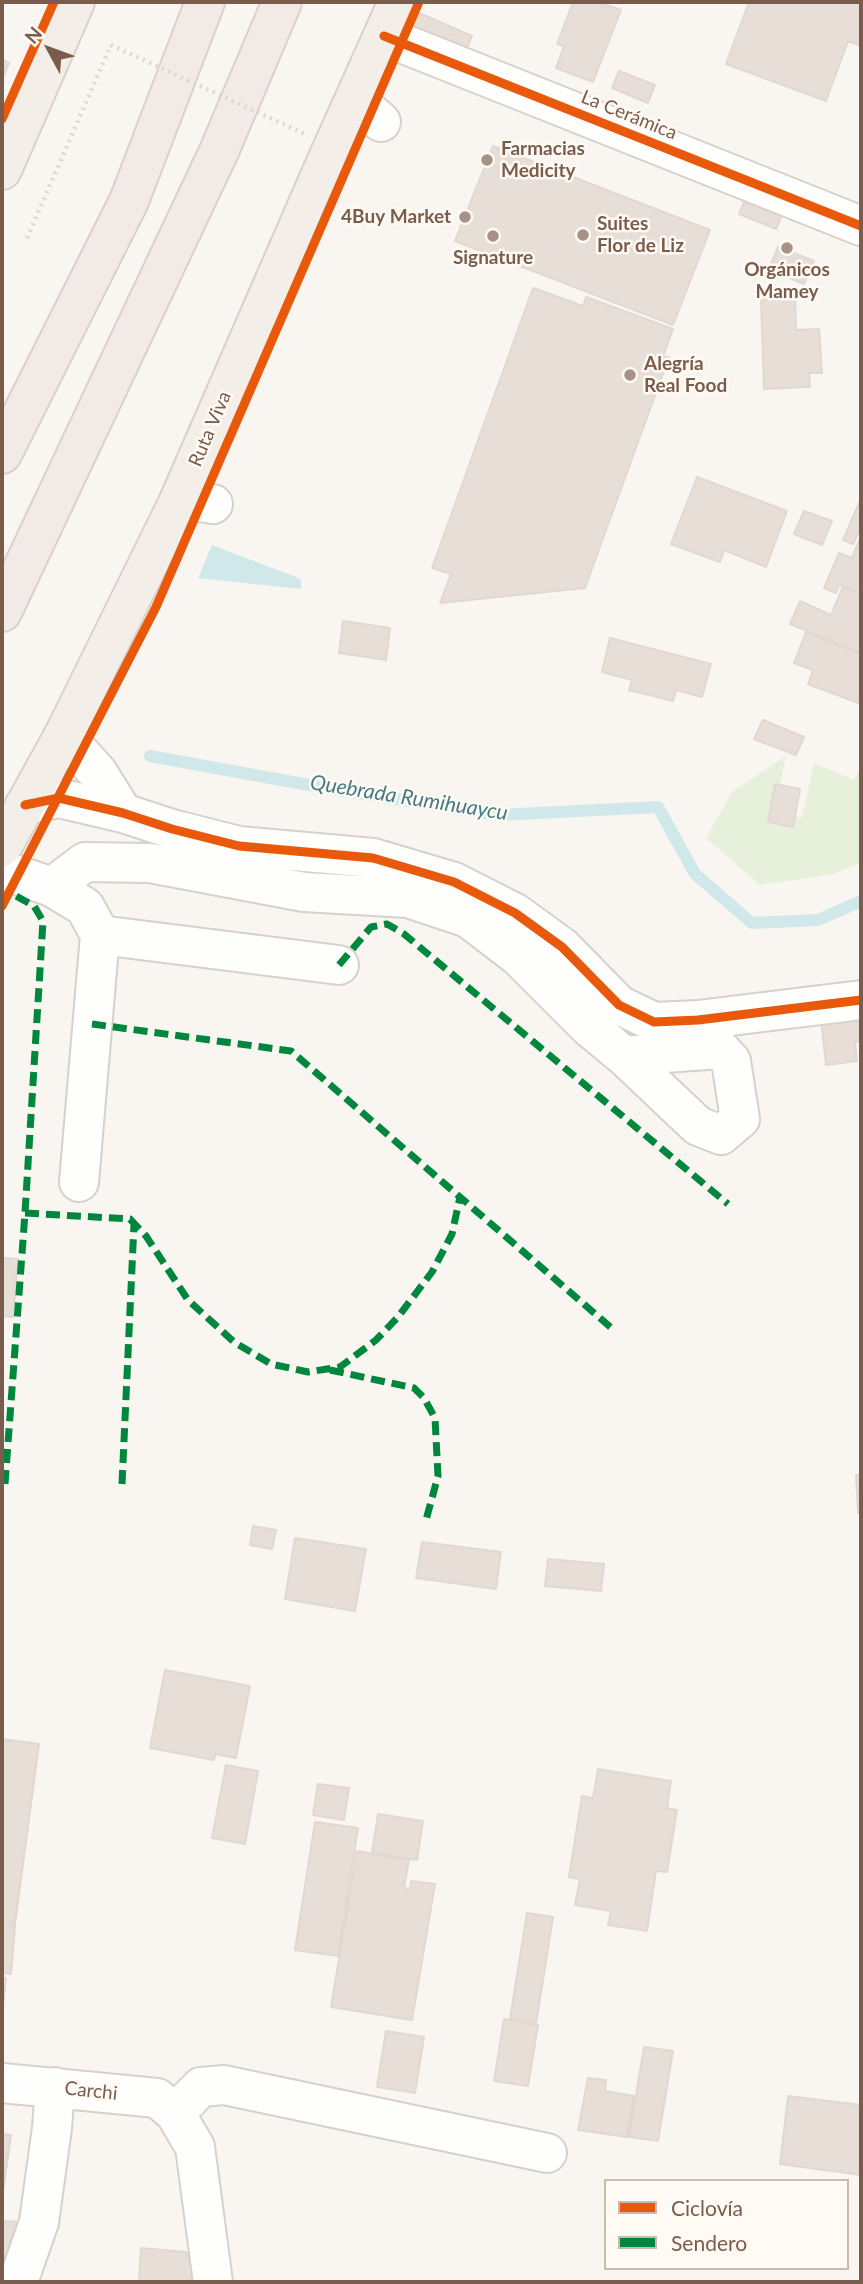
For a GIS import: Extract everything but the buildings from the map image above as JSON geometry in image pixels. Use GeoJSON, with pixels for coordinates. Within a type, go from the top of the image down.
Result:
{"type":"FeatureCollection","features":[{"type":"Feature","properties":{"kind":"highway"},"geometry":{"type":"LineString","coordinates":[[2,454],[129,201],[205,2]]}},
{"type":"Feature","properties":{"kind":"highway"},"geometry":{"type":"LineString","coordinates":[[2,612],[220,149],[282,2]]}},
{"type":"Feature","properties":{"kind":"main road"},"geometry":{"type":"LineString","coordinates":[[2,170],[75,2]]}},
{"type":"Feature","properties":{"kind":"main road","name":"Ruta Viva"},"geometry":{"type":"LineString","coordinates":[[2,847],[196,504],[368,111],[391,19]]}},
{"type":"Feature","properties":{"kind":"street","name":"La Cerámica"},"geometry":{"type":"LineString","coordinates":[[391,19],[860,222]]}},
{"type":"Feature","properties":{"kind":"street"},"geometry":{"type":"LineString","coordinates":[[64,735],[98,773],[123,813]]}},
{"type":"Feature","properties":{"kind":"street"},"geometry":{"type":"LineString","coordinates":[[26,805],[59,798],[239,846],[373,858],[454,882],[514,913],[562,947],[619,1005],[654,1022],[698,1020],[861,1000]]}},
{"type":"Feature","properties":{"kind":"street"},"geometry":{"type":"LineString","coordinates":[[52,887],[85,862],[150,863],[304,892],[408,898],[468,918],[519,957],[589,1027],[624,1056]]}},
{"type":"Feature","properties":{"kind":"street"},"geometry":{"type":"LineString","coordinates":[[2,870],[52,887],[85,907],[100,935],[79,1182]]}},
{"type":"Feature","properties":{"kind":"street"},"geometry":{"type":"LineString","coordinates":[[100,935],[339,965]]}},
{"type":"Feature","properties":{"kind":"street","name":"Carchi"},"geometry":{"type":"LineString","coordinates":[[2,2083],[157,2098],[176,2113]]}},
{"type":"Feature","properties":{"kind":"street"},"geometry":{"type":"LineString","coordinates":[[213,2282],[195,2147],[176,2113],[201,2087],[224,2085],[547,2153]]}},
{"type":"Feature","properties":{"kind":"street"},"geometry":{"type":"LineString","coordinates":[[18,2282],[39,2222],[55,2087]]}},
{"type":"Feature","properties":{"kind":"path"},"geometry":{"type":"LineString","coordinates":[[27,238],[111,45],[307,135]]}},
{"type":"Feature","properties":{"kind":"green space"},"geometry":{"type":"Polygon","coordinates":[[[786,756],[774,814],[802,818],[814,763],[854,780],[861,767],[861,863],[833,874],[760,885],[706,838],[732,792],[786,756]]]}},
{"type":"Feature","properties":{"kind":"water"},"geometry":{"type":"Polygon","coordinates":[[[212,545],[301,579],[301,589],[198,578],[212,545]]]}},
{"type":"Feature","properties":{"kind":"waterway","name":"Quebrada Rumihuaycu"},"geometry":{"type":"LineString","coordinates":[[150,756],[336,790],[498,815],[658,807],[695,874],[752,923],[818,920],[861,901]]}},
{"type":"Feature","properties":{"kind":"marked path"},"geometry":{"type":"LineString","coordinates":[[5,1484],[43,921],[34,906],[9,892]]}},
{"type":"Feature","properties":{"kind":"marked path"},"geometry":{"type":"LineString","coordinates":[[339,965],[371,927],[387,924],[404,934],[728,1204]]}},
{"type":"Feature","properties":{"kind":"marked path"},"geometry":{"type":"LineString","coordinates":[[92,1024],[291,1051],[615,1331]]}},
{"type":"Feature","properties":{"kind":"marked path"},"geometry":{"type":"LineString","coordinates":[[25,1213],[130,1219],[146,1236],[188,1300],[234,1342],[271,1364],[308,1372],[340,1367],[376,1340],[398,1317],[432,1272],[452,1234],[460,1197]]}},
{"type":"Feature","properties":{"kind":"marked path"},"geometry":{"type":"LineString","coordinates":[[122,1484],[134,1224]]}},
{"type":"Feature","properties":{"kind":"marked path"},"geometry":{"type":"LineString","coordinates":[[330,1370],[414,1388],[424,1398],[435,1418],[438,1476],[426,1520]]}},
{"type":"Feature","properties":{"kind":"cycle path"},"geometry":{"type":"LineString","coordinates":[[2,119],[54,2]]}},
{"type":"Feature","properties":{"kind":"cycle path"},"geometry":{"type":"LineString","coordinates":[[2,906],[156,607],[419,2]]}},
{"type":"Feature","properties":{"kind":"cycle path"},"geometry":{"type":"LineString","coordinates":[[384,36],[861,226]]}},
{"type":"Feature","properties":{"kind":"cycle path"},"geometry":{"type":"LineString","coordinates":[[25,805],[59,798],[239,846],[373,858],[454,882],[515,913],[562,947],[619,1005],[654,1022],[698,1020],[861,1000]]}},
{"type":"Feature","properties":{"kind":"place","name":"Farmacias Medicity"},"geometry":{"type":"Point","coordinates":[487,160]}},
{"type":"Feature","properties":{"kind":"place","name":"4Buy Market"},"geometry":{"type":"Point","coordinates":[465,217]}},
{"type":"Feature","properties":{"kind":"place","name":"Suites Flor de Liz"},"geometry":{"type":"Point","coordinates":[583,235]}},
{"type":"Feature","properties":{"kind":"place","name":"Signature"},"geometry":{"type":"Point","coordinates":[493,236]}},
{"type":"Feature","properties":{"kind":"place","name":"Orgánicos Mamey"},"geometry":{"type":"Point","coordinates":[787,248]}},
{"type":"Feature","properties":{"kind":"place","name":"Alegría Real Food"},"geometry":{"type":"Point","coordinates":[630,375]}}]}
